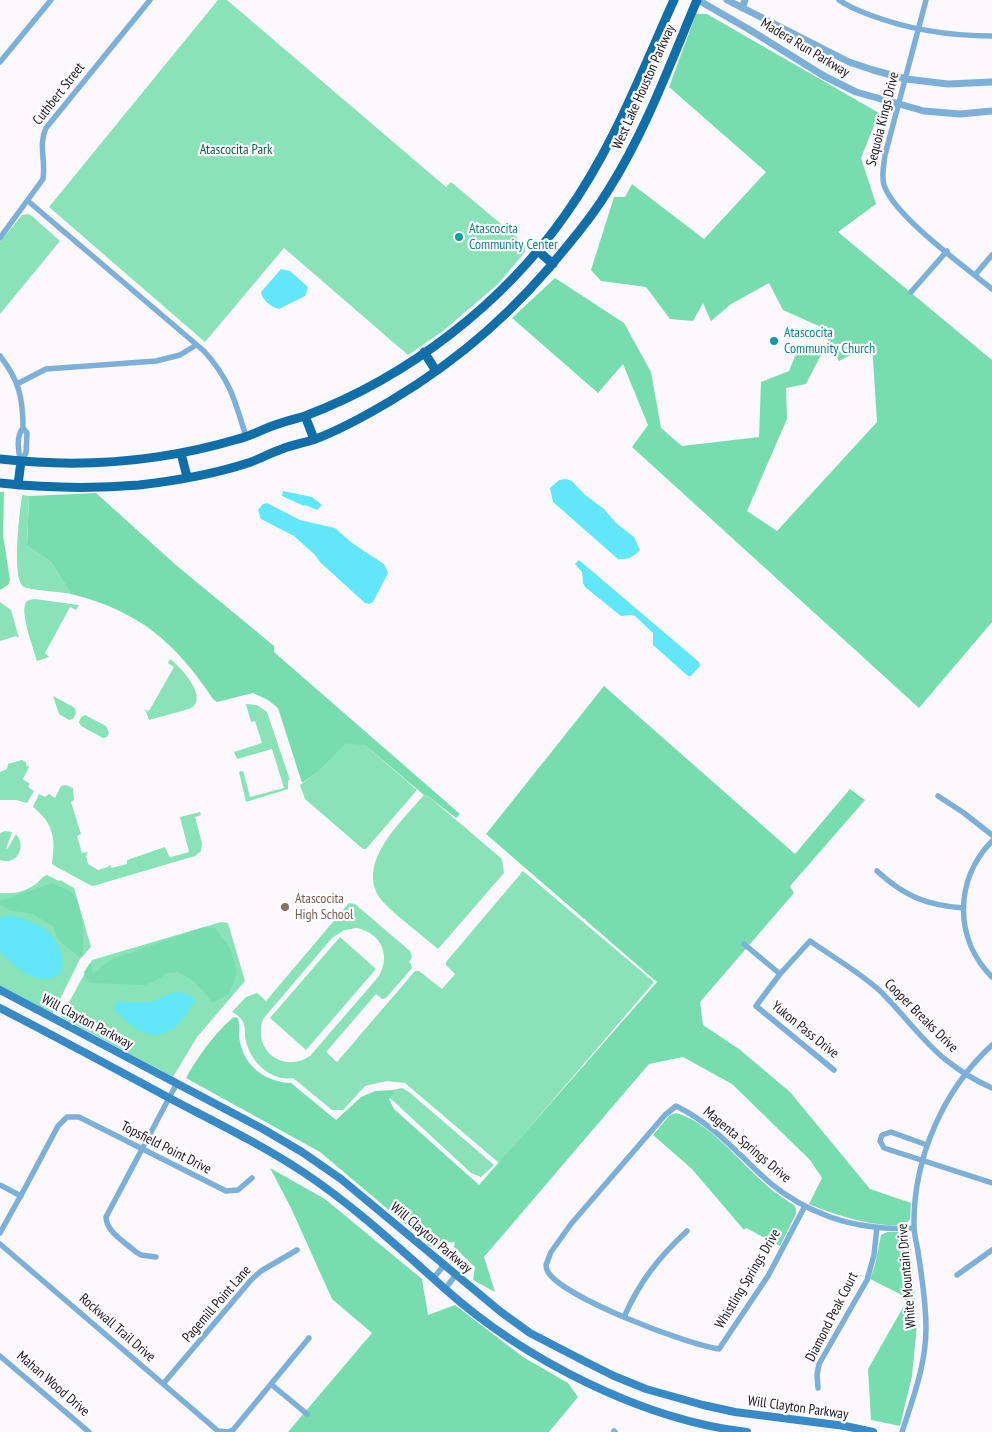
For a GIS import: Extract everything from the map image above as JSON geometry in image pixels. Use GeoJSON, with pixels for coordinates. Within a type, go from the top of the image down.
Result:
{"type":"FeatureCollection","features":[{"type":"Feature","properties":{"kind":"main road","name":"West Lake Houston Parkway"},"geometry":{"type":"LineString","coordinates":[[0,459],[89,463],[138,459],[181,453],[246,437],[274,425],[305,416],[364,389],[424,352],[447,336],[503,288],[570,208],[614,134],[674,0]]}},
{"type":"Feature","properties":{"kind":"main road","name":"West Lake Houston Parkway"},"geometry":{"type":"LineString","coordinates":[[0,483],[56,488],[90,488],[140,484],[187,477],[246,464],[282,449],[314,440],[376,410],[436,371],[464,351],[510,311],[553,264],[598,206],[642,130],[697,0]]}},
{"type":"Feature","properties":{"kind":"main road"},"geometry":{"type":"LineString","coordinates":[[536,250],[553,264]]}},
{"type":"Feature","properties":{"kind":"main road"},"geometry":{"type":"LineString","coordinates":[[424,352],[436,371]]}},
{"type":"Feature","properties":{"kind":"main road"},"geometry":{"type":"LineString","coordinates":[[305,416],[314,440]]}},
{"type":"Feature","properties":{"kind":"main road"},"geometry":{"type":"LineString","coordinates":[[181,453],[187,477]]}},
{"type":"Feature","properties":{"kind":"main road"},"geometry":{"type":"LineString","coordinates":[[18,485],[22,461]]}},
{"type":"Feature","properties":{"kind":"main road","name":"Will Clayton Parkway"},"geometry":{"type":"LineString","coordinates":[[0,990],[263,1129],[323,1165],[456,1276],[530,1333],[614,1376],[672,1397],[736,1412],[845,1426],[873,1432]]}},
{"type":"Feature","properties":{"kind":"main road","name":"Will Clayton Parkway"},"geometry":{"type":"LineString","coordinates":[[0,1008],[246,1139],[307,1175],[344,1202],[445,1289],[522,1347],[579,1379],[625,1399],[686,1419],[747,1432]]}},
{"type":"Feature","properties":{"kind":"main road"},"geometry":{"type":"LineString","coordinates":[[49,1034],[56,1020]]}},
{"type":"Feature","properties":{"kind":"main road"},"geometry":{"type":"LineString","coordinates":[[522,1347],[530,1333]]}},
{"type":"Feature","properties":{"kind":"street"},"geometry":{"type":"LineString","coordinates":[[0,62],[51,0]]}},
{"type":"Feature","properties":{"kind":"street","name":"Cuthbert Street"},"geometry":{"type":"LineString","coordinates":[[0,238],[44,179],[42,138],[46,128],[150,0]]}},
{"type":"Feature","properties":{"kind":"street","name":"Madera Run Parkway"},"geometry":{"type":"LineString","coordinates":[[697,0],[824,76],[856,92],[924,111],[960,114],[992,111]]}},
{"type":"Feature","properties":{"kind":"street","name":"Madera Run Parkway"},"geometry":{"type":"LineString","coordinates":[[727,0],[849,62],[906,79],[948,84],[992,82]]}},
{"type":"Feature","properties":{"kind":"street"},"geometry":{"type":"LineString","coordinates":[[742,8],[745,0]]}},
{"type":"Feature","properties":{"kind":"street"},"geometry":{"type":"LineString","coordinates":[[839,0],[846,6],[918,30],[992,36]]}},
{"type":"Feature","properties":{"kind":"street","name":"Sequoia Kings Drive"},"geometry":{"type":"LineString","coordinates":[[926,0],[885,155],[882,174],[884,184],[888,196],[912,222],[992,289]]}},
{"type":"Feature","properties":{"kind":"street"},"geometry":{"type":"LineString","coordinates":[[28,200],[196,345],[219,368],[233,394],[246,437]]}},
{"type":"Feature","properties":{"kind":"street"},"geometry":{"type":"LineString","coordinates":[[911,292],[946,251]]}},
{"type":"Feature","properties":{"kind":"street"},"geometry":{"type":"LineString","coordinates":[[975,275],[992,255]]}},
{"type":"Feature","properties":{"kind":"street"},"geometry":{"type":"LineString","coordinates":[[17,384],[46,369],[156,361],[180,355],[196,345]]}},
{"type":"Feature","properties":{"kind":"street"},"geometry":{"type":"LineString","coordinates":[[0,356],[17,384],[23,408],[23,428],[20,432],[18,452],[22,461]]}},
{"type":"Feature","properties":{"kind":"street"},"geometry":{"type":"LineString","coordinates":[[938,796],[969,816],[992,835]]}},
{"type":"Feature","properties":{"kind":"street"},"geometry":{"type":"LineString","coordinates":[[992,842],[976,861],[970,874],[964,892],[963,908],[965,931],[973,952],[982,968],[992,977]]}},
{"type":"Feature","properties":{"kind":"street"},"geometry":{"type":"LineString","coordinates":[[876,871],[898,889],[914,898],[929,903],[963,908]]}},
{"type":"Feature","properties":{"kind":"street","name":"Yukon Pass Drive"},"geometry":{"type":"LineString","coordinates":[[810,941],[780,974],[756,1006],[834,1070]]}},
{"type":"Feature","properties":{"kind":"street","name":"Cooper Breaks Drive"},"geometry":{"type":"LineString","coordinates":[[810,941],[877,988],[946,1060],[966,1074],[992,1088]]}},
{"type":"Feature","properties":{"kind":"street"},"geometry":{"type":"LineString","coordinates":[[744,944],[780,974]]}},
{"type":"Feature","properties":{"kind":"street","name":"White Mountain Drive"},"geometry":{"type":"LineString","coordinates":[[902,1432],[918,1384],[925,1343],[925,1311],[914,1228],[915,1198],[923,1160],[927,1145],[946,1105],[966,1074],[992,1045]]}},
{"type":"Feature","properties":{"kind":"street"},"geometry":{"type":"LineString","coordinates":[[156,1257],[141,1255],[136,1252],[112,1231],[106,1222],[108,1211],[177,1083]]}},
{"type":"Feature","properties":{"kind":"street","name":"Magenta Springs Drive"},"geometry":{"type":"LineString","coordinates":[[546,1265],[551,1252],[571,1224],[665,1114],[676,1106],[688,1112],[725,1138],[760,1174],[805,1206],[839,1220],[877,1228],[914,1228]]}},
{"type":"Feature","properties":{"kind":"street","name":"Topsfield Point Drive"},"geometry":{"type":"LineString","coordinates":[[21,1196],[58,1126],[67,1117],[79,1117],[226,1192],[238,1190],[252,1178]]}},
{"type":"Feature","properties":{"kind":"street"},"geometry":{"type":"LineString","coordinates":[[927,1145],[890,1132],[886,1132],[880,1138],[884,1148],[992,1183]]}},
{"type":"Feature","properties":{"kind":"street"},"geometry":{"type":"LineString","coordinates":[[0,1184],[21,1196],[0,1233]]}},
{"type":"Feature","properties":{"kind":"street","name":"Whistling Springs Drive"},"geometry":{"type":"LineString","coordinates":[[546,1265],[548,1272],[568,1288],[624,1317],[672,1336],[706,1347],[720,1349],[768,1276],[805,1206]]}},
{"type":"Feature","properties":{"kind":"street","name":"Diamond Peak Court"},"geometry":{"type":"LineString","coordinates":[[818,1388],[817,1375],[820,1364],[866,1280],[874,1255],[877,1228]]}},
{"type":"Feature","properties":{"kind":"street"},"geometry":{"type":"LineString","coordinates":[[624,1317],[631,1301],[651,1268],[687,1231]]}},
{"type":"Feature","properties":{"kind":"street","name":"Rockwall Trail Drive"},"geometry":{"type":"LineString","coordinates":[[0,1244],[218,1431]]}},
{"type":"Feature","properties":{"kind":"street","name":"Pagemill Point Lane"},"geometry":{"type":"LineString","coordinates":[[163,1384],[251,1280],[261,1271],[298,1250]]}},
{"type":"Feature","properties":{"kind":"street"},"geometry":{"type":"LineString","coordinates":[[957,1275],[992,1250]]}},
{"type":"Feature","properties":{"kind":"street"},"geometry":{"type":"LineString","coordinates":[[433,1279],[444,1265]]}},
{"type":"Feature","properties":{"kind":"street"},"geometry":{"type":"LineString","coordinates":[[445,1289],[456,1276]]}},
{"type":"Feature","properties":{"kind":"street"},"geometry":{"type":"LineString","coordinates":[[218,1431],[234,1431],[310,1338]]}},
{"type":"Feature","properties":{"kind":"street","name":"Mahan Wood Drive"},"geometry":{"type":"LineString","coordinates":[[0,1356],[89,1432]]}},
{"type":"Feature","properties":{"kind":"street"},"geometry":{"type":"LineString","coordinates":[[272,1384],[307,1414]]}},
{"type":"Feature","properties":{"kind":"green space","name":"Atascocita Park"},"geometry":{"type":"Polygon","coordinates":[[[218,0],[227,0],[446,187],[451,182],[525,244],[525,252],[498,284],[443,331],[408,355],[284,248],[205,342],[49,207],[218,0]]]}},
{"type":"Feature","properties":{"kind":"green space"},"geometry":{"type":"Polygon","coordinates":[[[696,14],[707,14],[879,113],[861,158],[876,204],[838,232],[992,360],[992,622],[919,708],[632,447],[648,425],[623,364],[598,393],[512,318],[555,278],[624,323],[651,372],[661,428],[682,446],[759,437],[761,382],[789,371],[798,349],[822,353],[806,384],[786,388],[787,419],[747,511],[777,531],[877,422],[872,344],[839,361],[821,327],[783,310],[769,283],[731,304],[711,321],[703,303],[693,321],[670,319],[646,287],[601,281],[591,270],[614,197],[625,197],[632,184],[704,239],[766,172],[669,87],[696,14]]]}},
{"type":"Feature","properties":{"kind":"green space"},"geometry":{"type":"Polygon","coordinates":[[[28,214],[60,241],[0,314],[0,242],[22,215],[28,214]]]}},
{"type":"Feature","properties":{"kind":"green space"},"geometry":{"type":"Polygon","coordinates":[[[0,492],[4,492],[3,535],[10,580],[8,585],[0,590],[0,492]]]}},
{"type":"Feature","properties":{"kind":"green space"},"geometry":{"type":"Polygon","coordinates":[[[96,493],[176,565],[274,646],[274,652],[460,814],[456,818],[428,796],[424,795],[366,746],[346,743],[318,772],[302,783],[278,708],[268,700],[253,693],[217,702],[184,661],[153,632],[117,610],[71,594],[51,562],[27,546],[29,496],[96,493]]]}},
{"type":"Feature","properties":{"kind":"green space"},"geometry":{"type":"Polygon","coordinates":[[[22,495],[29,496],[27,546],[51,562],[71,594],[27,588],[20,581],[17,544],[22,495]]]}},
{"type":"Feature","properties":{"kind":"green space"},"geometry":{"type":"Polygon","coordinates":[[[35,599],[79,605],[76,610],[70,607],[45,653],[49,657],[37,661],[27,630],[24,612],[27,601],[35,599]]]}},
{"type":"Feature","properties":{"kind":"green space"},"geometry":{"type":"Polygon","coordinates":[[[0,602],[11,610],[19,638],[16,636],[0,641],[0,602]]]}},
{"type":"Feature","properties":{"kind":"green space"},"geometry":{"type":"Polygon","coordinates":[[[170,659],[187,676],[196,691],[197,699],[195,705],[189,709],[149,720],[146,711],[143,709],[149,711],[174,667],[168,663],[170,659]]]}},
{"type":"Feature","properties":{"kind":"green space"},"geometry":{"type":"Polygon","coordinates":[[[604,686],[795,854],[850,789],[865,800],[790,886],[794,893],[700,1002],[703,1025],[739,1049],[790,1092],[870,1189],[911,1203],[910,1219],[907,1223],[885,1225],[872,1223],[844,1217],[809,1204],[822,1178],[810,1160],[732,1084],[683,1057],[649,1064],[484,1257],[495,1292],[473,1280],[475,1267],[454,1247],[455,1242],[440,1243],[432,1247],[427,1245],[428,1243],[320,1152],[186,1078],[214,1037],[234,1017],[238,1018],[239,1039],[243,1051],[258,1072],[273,1080],[291,1083],[336,1120],[361,1097],[375,1091],[392,1090],[394,1093],[389,1099],[394,1109],[479,1185],[657,982],[486,834],[604,686]]]}},
{"type":"Feature","properties":{"kind":"green space"},"geometry":{"type":"Polygon","coordinates":[[[53,696],[75,708],[76,713],[73,719],[69,720],[59,714],[53,696]]]}},
{"type":"Feature","properties":{"kind":"green space"},"geometry":{"type":"Polygon","coordinates":[[[246,704],[257,705],[267,712],[290,780],[288,780],[288,789],[246,802],[239,772],[243,771],[250,797],[284,788],[272,749],[237,759],[234,752],[262,743],[255,721],[251,722],[246,704]]]}},
{"type":"Feature","properties":{"kind":"green space"},"geometry":{"type":"Polygon","coordinates":[[[85,715],[106,726],[109,733],[107,737],[103,738],[81,726],[79,722],[81,717],[85,715]]]}},
{"type":"Feature","properties":{"kind":"green space"},"geometry":{"type":"Polygon","coordinates":[[[346,742],[366,746],[417,790],[366,849],[363,849],[305,799],[300,785],[318,772],[346,742]]]}},
{"type":"Feature","properties":{"kind":"green space"},"geometry":{"type":"Polygon","coordinates":[[[22,760],[29,767],[23,779],[30,784],[28,787],[34,791],[27,803],[16,800],[0,800],[0,772],[7,769],[8,764],[22,760]]]}},
{"type":"Feature","properties":{"kind":"green space"},"geometry":{"type":"Polygon","coordinates":[[[66,785],[73,788],[74,800],[71,802],[81,834],[77,836],[82,853],[88,852],[86,856],[88,864],[98,870],[108,867],[110,864],[111,868],[127,864],[127,860],[165,847],[171,857],[189,852],[180,817],[200,812],[201,815],[195,817],[202,843],[201,851],[195,856],[93,886],[90,885],[53,865],[54,846],[49,825],[33,807],[39,794],[45,797],[49,794],[55,798],[61,786],[66,785]]]}},
{"type":"Feature","properties":{"kind":"green space"},"geometry":{"type":"Polygon","coordinates":[[[424,795],[428,796],[502,859],[504,873],[438,949],[385,904],[376,890],[373,876],[376,861],[383,846],[403,818],[424,795]]]}},
{"type":"Feature","properties":{"kind":"green space"},"geometry":{"type":"Polygon","coordinates":[[[5,831],[12,832],[6,849],[16,834],[21,844],[15,858],[6,861],[0,860],[0,833],[5,831]]]}},
{"type":"Feature","properties":{"kind":"green space"},"geometry":{"type":"Polygon","coordinates":[[[523,871],[654,982],[499,1163],[405,1083],[387,1081],[365,1086],[343,1110],[332,1110],[293,1078],[277,1077],[257,1063],[248,1048],[242,1020],[232,1012],[246,997],[257,993],[266,1001],[349,903],[355,904],[410,951],[412,957],[409,962],[412,968],[386,998],[382,999],[376,994],[326,1052],[337,1062],[415,971],[419,971],[442,989],[455,974],[446,965],[446,962],[523,871]],[[357,928],[344,930],[332,938],[263,1019],[262,1040],[272,1056],[290,1062],[300,1061],[310,1056],[379,976],[384,960],[382,946],[378,940],[357,928]]]}},
{"type":"Feature","properties":{"kind":"green space"},"geometry":{"type":"Polygon","coordinates":[[[47,875],[74,888],[91,947],[80,959],[53,1013],[0,986],[0,893],[15,893],[25,890],[47,875]]]}},
{"type":"Feature","properties":{"kind":"green space"},"geometry":{"type":"Polygon","coordinates":[[[52,883],[71,892],[79,906],[83,932],[83,955],[80,958],[57,938],[54,927],[33,914],[9,910],[0,905],[0,901],[52,883]]]}},
{"type":"Feature","properties":{"kind":"green space"},"geometry":{"type":"Polygon","coordinates":[[[221,922],[228,923],[245,981],[197,1037],[173,1077],[61,1017],[92,960],[221,922]]]}},
{"type":"Feature","properties":{"kind":"green space"},"geometry":{"type":"Polygon","coordinates":[[[204,927],[215,928],[230,948],[237,973],[229,994],[212,1003],[191,979],[177,972],[167,973],[145,985],[90,983],[86,979],[84,972],[90,963],[93,973],[113,959],[204,927]]]}},
{"type":"Feature","properties":{"kind":"green space"},"geometry":{"type":"Polygon","coordinates":[[[340,937],[376,969],[306,1050],[270,1018],[340,937]]]}},
{"type":"Feature","properties":{"kind":"green space"},"geometry":{"type":"Polygon","coordinates":[[[402,1088],[494,1165],[481,1177],[471,1173],[390,1098],[392,1090],[402,1088]]]}},
{"type":"Feature","properties":{"kind":"green space"},"geometry":{"type":"Polygon","coordinates":[[[676,1113],[700,1124],[766,1185],[794,1205],[796,1214],[780,1246],[746,1228],[744,1230],[692,1169],[653,1135],[670,1115],[676,1113]]]}},
{"type":"Feature","properties":{"kind":"green space"},"geometry":{"type":"Polygon","coordinates":[[[270,1168],[325,1199],[422,1279],[428,1315],[455,1305],[523,1357],[568,1383],[578,1397],[549,1432],[288,1432],[372,1333],[332,1299],[291,1208],[270,1168]]]}},
{"type":"Feature","properties":{"kind":"green space"},"geometry":{"type":"Polygon","coordinates":[[[887,1232],[903,1233],[910,1238],[917,1324],[912,1376],[900,1426],[871,1420],[868,1369],[906,1302],[900,1294],[870,1279],[881,1235],[887,1232]]]}},
{"type":"Feature","properties":{"kind":"water"},"geometry":{"type":"Polygon","coordinates":[[[281,269],[290,271],[308,287],[305,296],[279,309],[267,303],[261,292],[281,269]]]}},
{"type":"Feature","properties":{"kind":"water"},"geometry":{"type":"Polygon","coordinates":[[[566,479],[572,481],[584,494],[604,509],[616,523],[634,537],[640,550],[630,558],[618,559],[553,502],[550,488],[559,480],[566,479]]]}},
{"type":"Feature","properties":{"kind":"water"},"geometry":{"type":"Polygon","coordinates":[[[283,491],[312,497],[322,505],[317,510],[304,506],[282,496],[283,491]]]}},
{"type":"Feature","properties":{"kind":"water"},"geometry":{"type":"Polygon","coordinates":[[[267,503],[300,520],[335,528],[352,543],[384,564],[388,573],[373,602],[365,603],[294,536],[261,519],[258,510],[263,504],[267,503]]]}},
{"type":"Feature","properties":{"kind":"water"},"geometry":{"type":"Polygon","coordinates":[[[579,560],[699,662],[700,666],[691,676],[688,676],[653,645],[653,633],[635,616],[621,616],[585,587],[582,572],[575,564],[579,560]]]}},
{"type":"Feature","properties":{"kind":"water"},"geometry":{"type":"Polygon","coordinates":[[[9,915],[40,926],[54,939],[62,955],[61,971],[57,976],[49,979],[27,974],[17,968],[0,952],[0,918],[9,915]]]}},
{"type":"Feature","properties":{"kind":"water"},"geometry":{"type":"Polygon","coordinates":[[[177,992],[190,995],[195,1001],[178,1024],[169,1031],[160,1034],[152,1035],[143,1032],[114,1009],[116,1002],[149,1002],[177,992]]]}},
{"type":"Feature","properties":{"kind":"place","name":"Atascocita Community Center"},"geometry":{"type":"Point","coordinates":[459,237]}},
{"type":"Feature","properties":{"kind":"place","name":"Atascocita Community Church"},"geometry":{"type":"Point","coordinates":[774,341]}},
{"type":"Feature","properties":{"kind":"place","name":"Atascocita High School"},"geometry":{"type":"Point","coordinates":[285,907]}}]}
